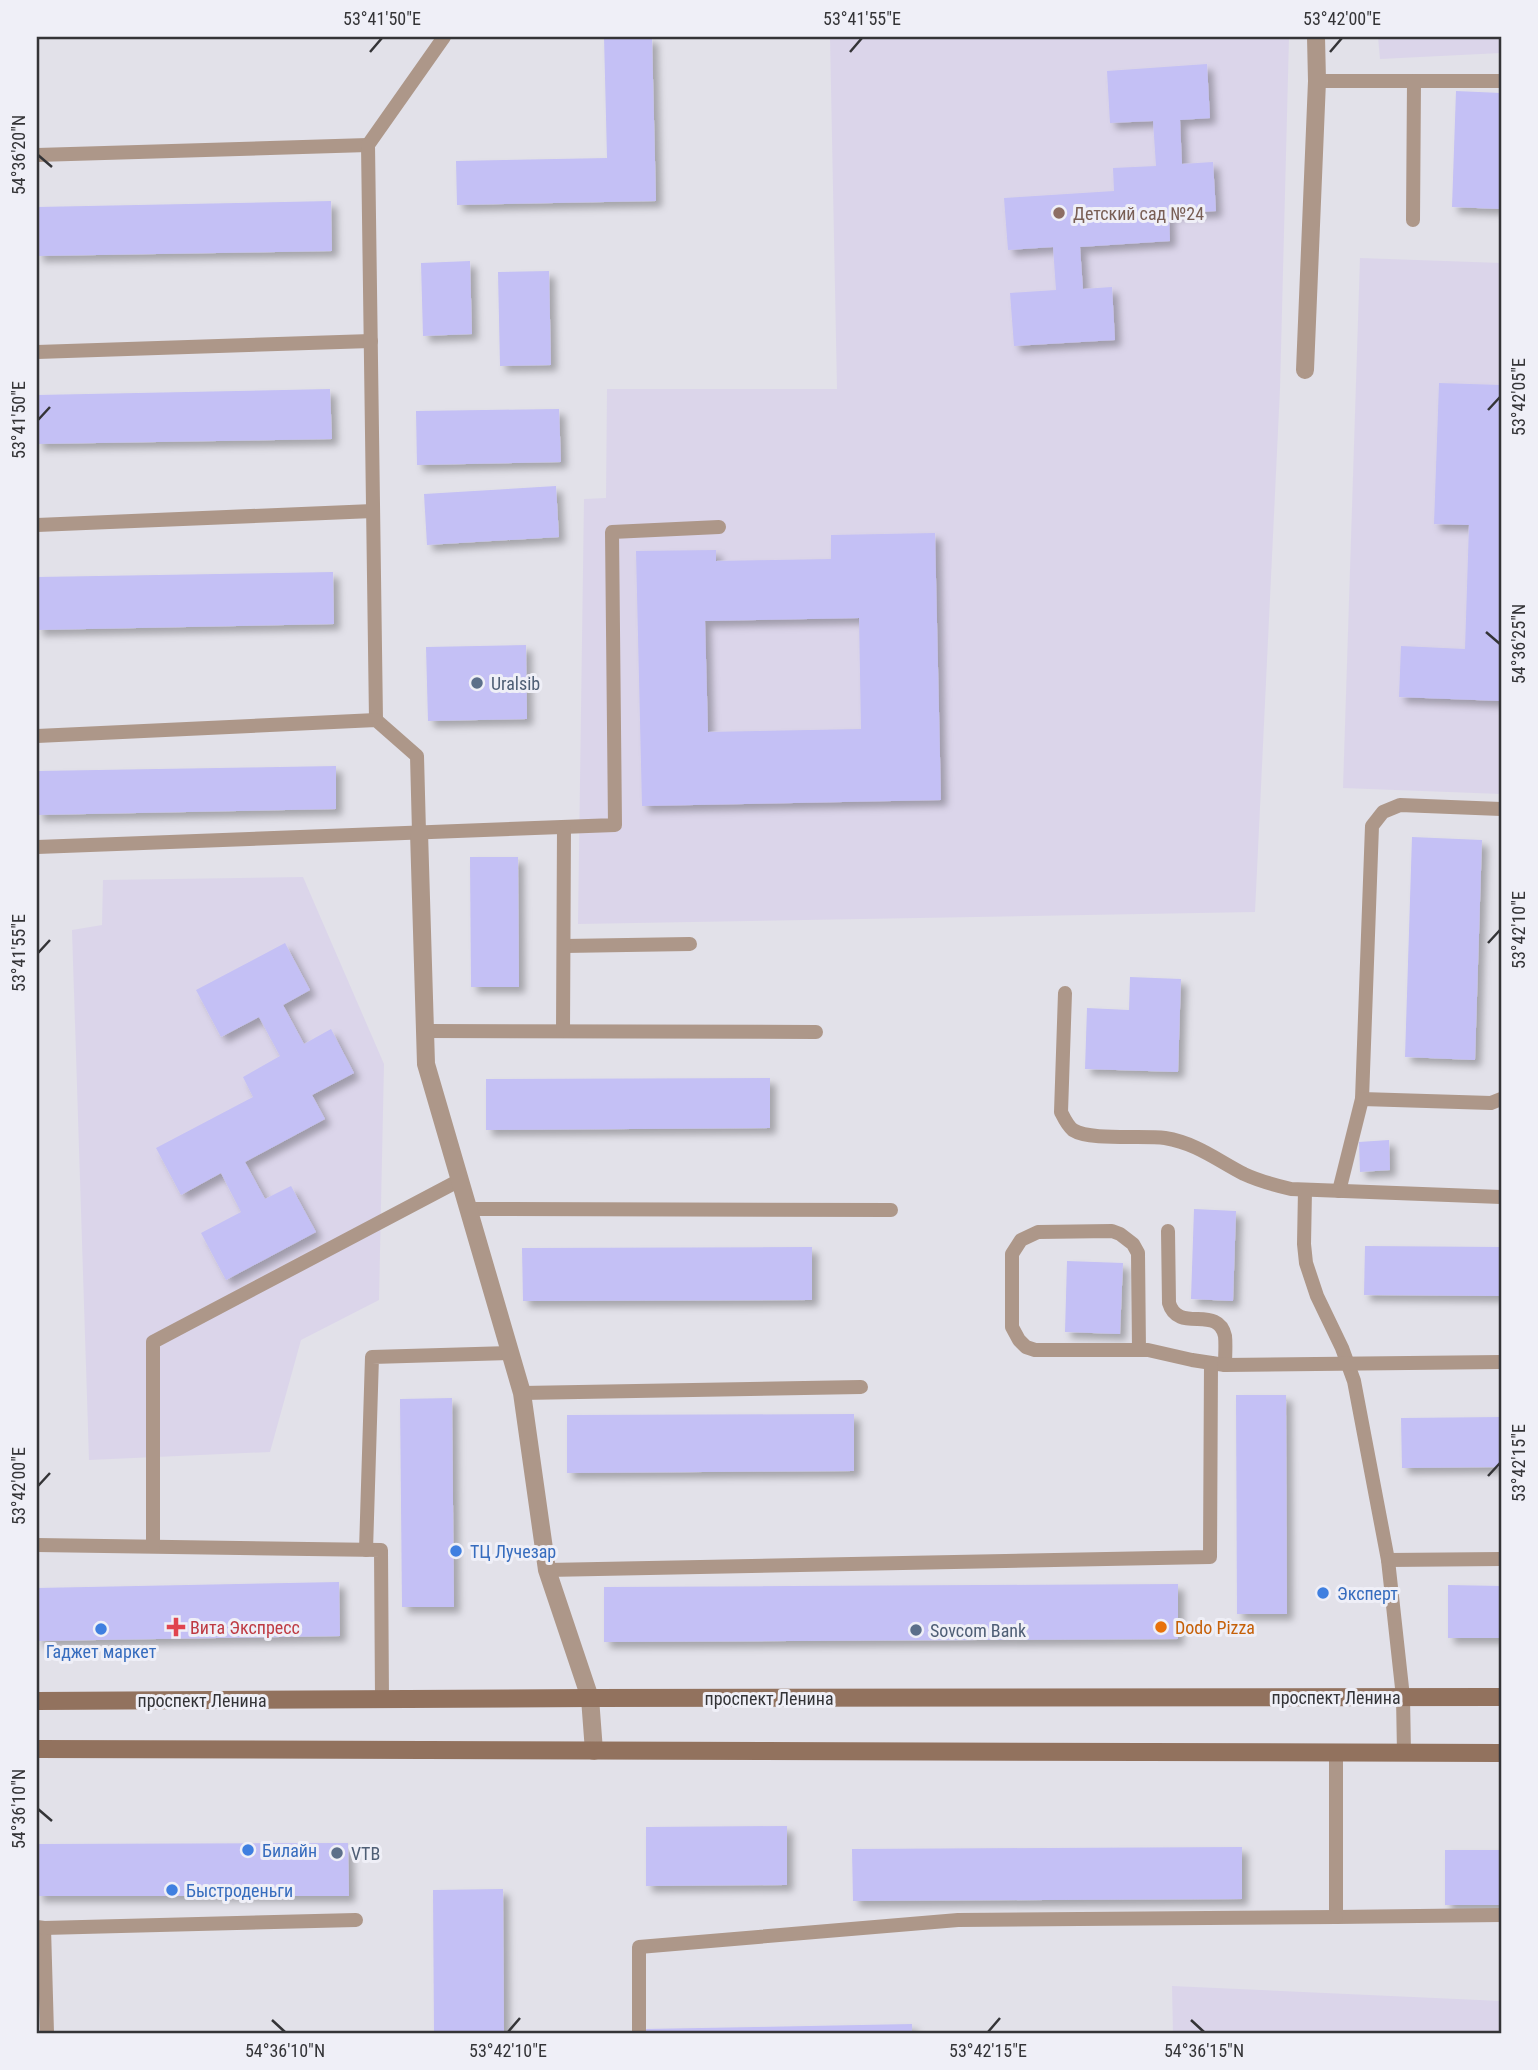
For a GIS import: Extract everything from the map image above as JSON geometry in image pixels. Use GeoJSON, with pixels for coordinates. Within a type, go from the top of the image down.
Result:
{"type":"FeatureCollection","features":[{"type":"Feature","properties":{"kind":"street"},"geometry":{"type":"LineString","coordinates":[[1305,370],[1317,80],[1316,37]]}},
{"type":"Feature","properties":{"kind":"street"},"geometry":{"type":"LineString","coordinates":[[419,832],[426,1063],[522,1394],[547,1570],[590,1698],[594,1751]]}},
{"type":"Feature","properties":{"kind":"street","name":"проспект Ленина"},"geometry":{"type":"LineString","coordinates":[[37,1701],[1501,1697]]}},
{"type":"Feature","properties":{"kind":"street"},"geometry":{"type":"LineString","coordinates":[[37,1749],[1501,1753]]}},
{"type":"Feature","properties":{"kind":"lane"},"geometry":{"type":"LineString","coordinates":[[376,720],[368,145],[444,37]]}},
{"type":"Feature","properties":{"kind":"lane"},"geometry":{"type":"LineString","coordinates":[[1317,80],[1501,81]]}},
{"type":"Feature","properties":{"kind":"lane"},"geometry":{"type":"LineString","coordinates":[[1413,220],[1414,81]]}},
{"type":"Feature","properties":{"kind":"lane"},"geometry":{"type":"LineString","coordinates":[[37,155],[368,145]]}},
{"type":"Feature","properties":{"kind":"lane"},"geometry":{"type":"LineString","coordinates":[[37,352],[371,341]]}},
{"type":"Feature","properties":{"kind":"lane"},"geometry":{"type":"LineString","coordinates":[[37,525],[373,511]]}},
{"type":"Feature","properties":{"kind":"lane"},"geometry":{"type":"LineString","coordinates":[[37,847],[615,825],[611,532],[719,527]]}},
{"type":"Feature","properties":{"kind":"lane"},"geometry":{"type":"LineString","coordinates":[[37,736],[376,720],[417,757],[419,832]]}},
{"type":"Feature","properties":{"kind":"lane"},"geometry":{"type":"LineString","coordinates":[[1339,1191],[1362,1099],[1372,826],[1383,813],[1400,805],[1501,809]]}},
{"type":"Feature","properties":{"kind":"lane"},"geometry":{"type":"LineString","coordinates":[[563,1031],[564,827]]}},
{"type":"Feature","properties":{"kind":"lane"},"geometry":{"type":"LineString","coordinates":[[564,946],[690,944]]}},
{"type":"Feature","properties":{"kind":"lane"},"geometry":{"type":"LineString","coordinates":[[1065,993],[1061,1112],[1074,1130],[1088,1135],[1163,1138],[1180,1142],[1209,1153],[1258,1180],[1275,1186],[1306,1190],[1501,1197]]}},
{"type":"Feature","properties":{"kind":"lane"},"geometry":{"type":"LineString","coordinates":[[425,1031],[816,1032]]}},
{"type":"Feature","properties":{"kind":"lane"},"geometry":{"type":"LineString","coordinates":[[1362,1099],[1490,1103],[1501,1099]]}},
{"type":"Feature","properties":{"kind":"lane"},"geometry":{"type":"LineString","coordinates":[[153,1546],[153,1342],[460,1180]]}},
{"type":"Feature","properties":{"kind":"lane"},"geometry":{"type":"LineString","coordinates":[[1306,1190],[1306,1263],[1317,1296],[1348,1364],[1360,1409],[1388,1560],[1403,1698],[1404,1753]]}},
{"type":"Feature","properties":{"kind":"lane"},"geometry":{"type":"LineString","coordinates":[[468,1209],[891,1210]]}},
{"type":"Feature","properties":{"kind":"lane"},"geometry":{"type":"LineString","coordinates":[[1139,1350],[1138,1253],[1128,1238],[1112,1231],[1038,1232],[1021,1240],[1012,1254],[1012,1327],[1018,1340],[1035,1350],[1156,1351],[1218,1364],[1501,1362]]}},
{"type":"Feature","properties":{"kind":"lane"},"geometry":{"type":"LineString","coordinates":[[547,1570],[1210,1557],[1218,1364],[1225,1335],[1220,1326],[1206,1319],[1185,1319],[1176,1316],[1171,1310],[1168,1231]]}},
{"type":"Feature","properties":{"kind":"lane"},"geometry":{"type":"LineString","coordinates":[[366,1550],[372,1357],[510,1353]]}},
{"type":"Feature","properties":{"kind":"lane"},"geometry":{"type":"LineString","coordinates":[[522,1394],[862,1387]]}},
{"type":"Feature","properties":{"kind":"lane"},"geometry":{"type":"LineString","coordinates":[[37,1545],[381,1550],[382,1699]]}},
{"type":"Feature","properties":{"kind":"lane"},"geometry":{"type":"LineString","coordinates":[[1388,1560],[1501,1559]]}},
{"type":"Feature","properties":{"kind":"lane"},"geometry":{"type":"LineString","coordinates":[[1336,1752],[1336,1917]]}},
{"type":"Feature","properties":{"kind":"lane"},"geometry":{"type":"LineString","coordinates":[[639,2033],[639,1947],[958,1920],[1501,1915]]}},
{"type":"Feature","properties":{"kind":"lane"},"geometry":{"type":"LineString","coordinates":[[47,2033],[41,1928],[356,1920]]}},
{"type":"Feature","properties":{"kind":"shaded area"},"geometry":{"type":"Polygon","coordinates":[[[830,37],[1289,37],[1280,389],[1255,912],[578,924],[584,499],[606,498],[607,389],[837,389],[830,37]]]}},
{"type":"Feature","properties":{"kind":"shaded area"},"geometry":{"type":"Polygon","coordinates":[[[1378,37],[1501,37],[1501,53],[1380,59],[1378,37]]]}},
{"type":"Feature","properties":{"kind":"shaded area"},"geometry":{"type":"Polygon","coordinates":[[[1360,258],[1501,263],[1501,794],[1343,788],[1360,258]]]}},
{"type":"Feature","properties":{"kind":"shaded area"},"geometry":{"type":"Polygon","coordinates":[[[303,877],[384,1064],[379,1300],[301,1340],[270,1452],[89,1460],[72,930],[102,925],[103,880],[303,877]]]}},
{"type":"Feature","properties":{"kind":"shaded area"},"geometry":{"type":"Polygon","coordinates":[[[1172,1986],[1501,2001],[1501,2033],[1173,2033],[1172,1986]]]}},
{"type":"Feature","properties":{"kind":"building"},"geometry":{"type":"Polygon","coordinates":[[[604,37],[652,37],[656,201],[457,205],[456,161],[607,158],[604,37]]]}},
{"type":"Feature","properties":{"kind":"building"},"geometry":{"type":"Polygon","coordinates":[[[1207,64],[1210,118],[1180,120],[1182,164],[1213,162],[1216,211],[1169,214],[1170,241],[1080,247],[1083,289],[1112,287],[1115,340],[1014,346],[1010,293],[1056,290],[1053,247],[1008,250],[1004,198],[1114,191],[1113,168],[1156,166],[1153,121],[1110,123],[1107,71],[1207,64]]]}},
{"type":"Feature","properties":{"kind":"building"},"geometry":{"type":"Polygon","coordinates":[[[1456,91],[1501,93],[1501,209],[1452,207],[1456,91]]]}},
{"type":"Feature","properties":{"kind":"building"},"geometry":{"type":"Polygon","coordinates":[[[331,201],[332,251],[37,256],[37,207],[331,201]]]}},
{"type":"Feature","properties":{"kind":"building"},"geometry":{"type":"Polygon","coordinates":[[[470,261],[472,334],[423,336],[421,263],[470,261]]]}},
{"type":"Feature","properties":{"kind":"building"},"geometry":{"type":"Polygon","coordinates":[[[549,271],[551,365],[500,366],[498,272],[549,271]]]}},
{"type":"Feature","properties":{"kind":"building"},"geometry":{"type":"Polygon","coordinates":[[[1439,383],[1501,385],[1501,701],[1399,697],[1401,646],[1465,649],[1469,525],[1434,524],[1439,383]]]}},
{"type":"Feature","properties":{"kind":"building"},"geometry":{"type":"Polygon","coordinates":[[[330,389],[332,439],[37,444],[37,395],[330,389]]]}},
{"type":"Feature","properties":{"kind":"building"},"geometry":{"type":"Polygon","coordinates":[[[559,409],[561,462],[417,465],[416,411],[559,409]]]}},
{"type":"Feature","properties":{"kind":"building"},"geometry":{"type":"Polygon","coordinates":[[[556,486],[559,537],[427,545],[424,494],[556,486]]]}},
{"type":"Feature","properties":{"kind":"building"},"geometry":{"type":"Polygon","coordinates":[[[935,533],[941,800],[642,806],[636,551],[716,550],[716,561],[831,559],[831,535],[935,533]],[[859,618],[705,621],[708,732],[861,729],[859,618]]]}},
{"type":"Feature","properties":{"kind":"building"},"geometry":{"type":"Polygon","coordinates":[[[333,572],[334,624],[37,630],[37,577],[333,572]]]}},
{"type":"Feature","properties":{"kind":"building","name":"Uralsib"},"geometry":{"type":"Polygon","coordinates":[[[526,645],[527,719],[428,721],[426,647],[526,645]]]}},
{"type":"Feature","properties":{"kind":"building"},"geometry":{"type":"Polygon","coordinates":[[[336,766],[336,809],[37,815],[37,771],[336,766]]]}},
{"type":"Feature","properties":{"kind":"building"},"geometry":{"type":"Polygon","coordinates":[[[1412,837],[1482,840],[1475,1060],[1405,1057],[1412,837]]]}},
{"type":"Feature","properties":{"kind":"building"},"geometry":{"type":"Polygon","coordinates":[[[470,857],[518,857],[519,987],[471,987],[470,857]]]}},
{"type":"Feature","properties":{"kind":"building"},"geometry":{"type":"Polygon","coordinates":[[[285,943],[310,990],[283,1005],[304,1044],[331,1029],[354,1073],[312,1095],[325,1119],[245,1162],[265,1199],[291,1186],[316,1232],[226,1280],[201,1233],[241,1212],[221,1173],[181,1195],[156,1148],[253,1097],[243,1077],[280,1056],[259,1017],[221,1037],[196,990],[285,943]]]}},
{"type":"Feature","properties":{"kind":"building"},"geometry":{"type":"Polygon","coordinates":[[[1130,977],[1181,979],[1178,1072],[1085,1069],[1087,1008],[1129,1010],[1130,977]]]}},
{"type":"Feature","properties":{"kind":"building"},"geometry":{"type":"Polygon","coordinates":[[[770,1078],[770,1128],[486,1130],[486,1079],[770,1078]]]}},
{"type":"Feature","properties":{"kind":"building"},"geometry":{"type":"Polygon","coordinates":[[[1389,1140],[1390,1170],[1360,1172],[1359,1142],[1389,1140]]]}},
{"type":"Feature","properties":{"kind":"building"},"geometry":{"type":"Polygon","coordinates":[[[1194,1209],[1236,1211],[1233,1301],[1191,1299],[1194,1209]]]}},
{"type":"Feature","properties":{"kind":"building"},"geometry":{"type":"Polygon","coordinates":[[[1365,1246],[1501,1247],[1501,1296],[1364,1295],[1365,1246]]]}},
{"type":"Feature","properties":{"kind":"building"},"geometry":{"type":"Polygon","coordinates":[[[812,1247],[812,1300],[523,1301],[522,1248],[812,1247]]]}},
{"type":"Feature","properties":{"kind":"building"},"geometry":{"type":"Polygon","coordinates":[[[1067,1261],[1123,1263],[1120,1334],[1065,1332],[1067,1261]]]}},
{"type":"Feature","properties":{"kind":"building"},"geometry":{"type":"Polygon","coordinates":[[[1236,1395],[1286,1395],[1287,1614],[1237,1614],[1236,1395]]]}},
{"type":"Feature","properties":{"kind":"building"},"geometry":{"type":"Polygon","coordinates":[[[452,1398],[454,1607],[402,1607],[400,1399],[452,1398]]]}},
{"type":"Feature","properties":{"kind":"building"},"geometry":{"type":"Polygon","coordinates":[[[854,1414],[854,1471],[567,1473],[567,1415],[854,1414]]]}},
{"type":"Feature","properties":{"kind":"building"},"geometry":{"type":"Polygon","coordinates":[[[1501,1417],[1501,1467],[1402,1468],[1401,1418],[1501,1417]]]}},
{"type":"Feature","properties":{"kind":"building"},"geometry":{"type":"Polygon","coordinates":[[[339,1582],[340,1636],[37,1641],[37,1588],[339,1582]]]}},
{"type":"Feature","properties":{"kind":"building"},"geometry":{"type":"Polygon","coordinates":[[[1178,1584],[1178,1639],[604,1642],[604,1587],[1178,1584]]]}},
{"type":"Feature","properties":{"kind":"building"},"geometry":{"type":"Polygon","coordinates":[[[1448,1585],[1501,1586],[1501,1638],[1448,1638],[1448,1585]]]}},
{"type":"Feature","properties":{"kind":"building"},"geometry":{"type":"Polygon","coordinates":[[[787,1826],[787,1885],[646,1886],[646,1827],[787,1826]]]}},
{"type":"Feature","properties":{"kind":"building"},"geometry":{"type":"Polygon","coordinates":[[[348,1843],[349,1896],[37,1896],[37,1844],[348,1843]]]}},
{"type":"Feature","properties":{"kind":"building"},"geometry":{"type":"Polygon","coordinates":[[[1242,1847],[1242,1899],[853,1901],[852,1849],[1242,1847]]]}},
{"type":"Feature","properties":{"kind":"building"},"geometry":{"type":"Polygon","coordinates":[[[1445,1850],[1501,1850],[1501,1905],[1445,1905],[1445,1850]]]}},
{"type":"Feature","properties":{"kind":"building"},"geometry":{"type":"Polygon","coordinates":[[[503,1889],[504,2033],[434,2033],[433,1890],[503,1889]]]}},
{"type":"Feature","properties":{"kind":"building"},"geometry":{"type":"Polygon","coordinates":[[[912,2024],[912,2033],[644,2033],[644,2029],[912,2024]]]}},
{"type":"Feature","properties":{"kind":"place","name":"Детский сад №24"},"geometry":{"type":"Point","coordinates":[1059,213]}},
{"type":"Feature","properties":{"kind":"place","name":"Uralsib"},"geometry":{"type":"Point","coordinates":[477,683]}},
{"type":"Feature","properties":{"kind":"place","name":"ТЦ Лучезар"},"geometry":{"type":"Point","coordinates":[456,1551]}},
{"type":"Feature","properties":{"kind":"place","name":"Эксперт"},"geometry":{"type":"Point","coordinates":[1323,1593]}},
{"type":"Feature","properties":{"kind":"place","name":"Вита Экспресс"},"geometry":{"type":"Point","coordinates":[176,1627]}},
{"type":"Feature","properties":{"kind":"place","name":"Dodo Pizza"},"geometry":{"type":"Point","coordinates":[1161,1627]}},
{"type":"Feature","properties":{"kind":"place","name":"Гаджет маркет"},"geometry":{"type":"Point","coordinates":[101,1629]}},
{"type":"Feature","properties":{"kind":"place","name":"Sovcom Bank"},"geometry":{"type":"Point","coordinates":[916,1630]}},
{"type":"Feature","properties":{"kind":"place","name":"Билайн"},"geometry":{"type":"Point","coordinates":[248,1850]}},
{"type":"Feature","properties":{"kind":"place","name":"VTB"},"geometry":{"type":"Point","coordinates":[337,1853]}},
{"type":"Feature","properties":{"kind":"place","name":"Быстроденьги"},"geometry":{"type":"Point","coordinates":[172,1890]}}]}
